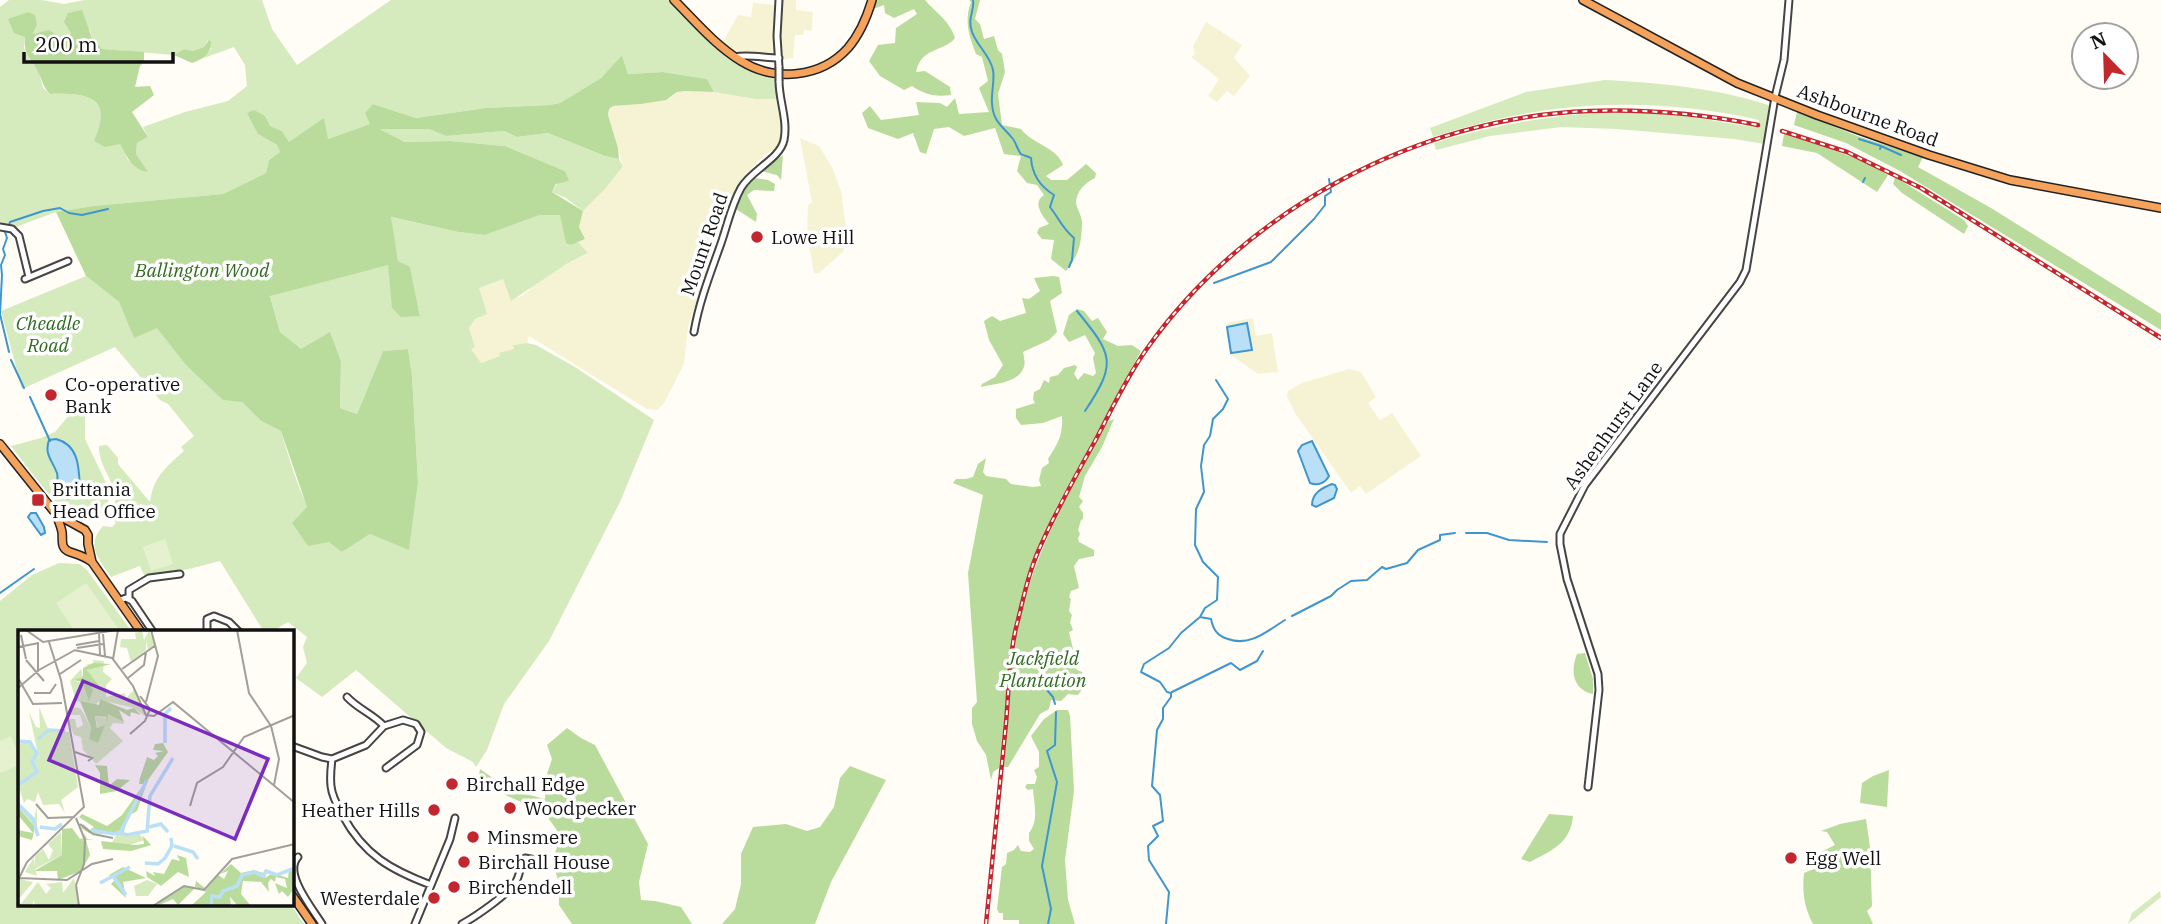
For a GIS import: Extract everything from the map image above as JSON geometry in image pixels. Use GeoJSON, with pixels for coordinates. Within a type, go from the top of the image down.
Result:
{"type":"FeatureCollection","features":[{"type":"Feature","properties":{"kind":"highway"},"geometry":{"type":"LineString","coordinates":[[674,0],[710,37],[760,71],[780,75],[821,68],[839,57],[853,42],[863,25],[872,0]]}},
{"type":"Feature","properties":{"kind":"highway","name":"Ashbourne Road"},"geometry":{"type":"LineString","coordinates":[[1583,0],[1737,83],[1842,124],[1978,171],[2064,192],[2161,208]]}},
{"type":"Feature","properties":{"kind":"highway"},"geometry":{"type":"LineString","coordinates":[[0,444],[56,513],[87,533],[92,562]]}},
{"type":"Feature","properties":{"kind":"highway"},"geometry":{"type":"LineString","coordinates":[[56,513],[65,549],[92,562],[140,630]]}},
{"type":"Feature","properties":{"kind":"highway"},"geometry":{"type":"LineString","coordinates":[[62,534],[68,528],[76,526]]}},
{"type":"Feature","properties":{"kind":"highway"},"geometry":{"type":"LineString","coordinates":[[77,553],[84,550],[88,544]]}},
{"type":"Feature","properties":{"kind":"highway"},"geometry":{"type":"LineString","coordinates":[[294,898],[312,924]]}},
{"type":"Feature","properties":{"kind":"street","name":"Mount Road"},"geometry":{"type":"LineString","coordinates":[[694,332],[709,272],[719,250],[732,205],[748,177],[778,153],[784,142],[777,30],[779,0]]}},
{"type":"Feature","properties":{"kind":"street","name":"Ashenhurst Lane"},"geometry":{"type":"LineString","coordinates":[[1588,787],[1599,690],[1598,674],[1567,579],[1560,534],[1585,485],[1740,282],[1746,270],[1775,97],[1784,60],[1789,0]]}},
{"type":"Feature","properties":{"kind":"street"},"geometry":{"type":"LineString","coordinates":[[739,56],[779,58]]}},
{"type":"Feature","properties":{"kind":"street"},"geometry":{"type":"LineString","coordinates":[[0,227],[12,229],[19,236],[27,278],[70,260]]}},
{"type":"Feature","properties":{"kind":"street"},"geometry":{"type":"LineString","coordinates":[[152,630],[129,599],[129,590],[149,578],[180,574]]}},
{"type":"Feature","properties":{"kind":"street"},"geometry":{"type":"LineString","coordinates":[[120,600],[129,599]]}},
{"type":"Feature","properties":{"kind":"street"},"geometry":{"type":"LineString","coordinates":[[207,630],[208,620],[214,616],[223,618],[237,630]]}},
{"type":"Feature","properties":{"kind":"street"},"geometry":{"type":"LineString","coordinates":[[347,697],[384,726]]}},
{"type":"Feature","properties":{"kind":"street"},"geometry":{"type":"LineString","coordinates":[[294,747],[332,759],[366,745],[384,726],[402,720],[416,724],[421,732],[417,745],[386,768]]}},
{"type":"Feature","properties":{"kind":"street"},"geometry":{"type":"LineString","coordinates":[[332,759],[330,783],[334,797],[363,845],[392,869],[431,885]]}},
{"type":"Feature","properties":{"kind":"street"},"geometry":{"type":"LineString","coordinates":[[415,924],[450,839],[455,818]]}},
{"type":"Feature","properties":{"kind":"street"},"geometry":{"type":"LineString","coordinates":[[294,864],[298,857]]}},
{"type":"Feature","properties":{"kind":"street"},"geometry":{"type":"LineString","coordinates":[[462,924],[479,915],[513,886],[525,858],[531,859],[539,866]]}},
{"type":"Feature","properties":{"kind":"street"},"geometry":{"type":"LineString","coordinates":[[294,876],[322,924]]}},
{"type":"Feature","properties":{"kind":"shaded area"},"geometry":{"type":"Polygon","coordinates":[[[781,0],[796,0],[796,10],[813,12],[812,31],[804,30],[803,35],[795,35],[793,58],[781,60],[779,37],[781,0]]]}},
{"type":"Feature","properties":{"kind":"shaded area"},"geometry":{"type":"Polygon","coordinates":[[[753,3],[777,5],[776,61],[744,58],[722,43],[738,15],[751,17],[753,3]]]}},
{"type":"Feature","properties":{"kind":"shaded area"},"geometry":{"type":"Polygon","coordinates":[[[1206,22],[1242,45],[1234,58],[1250,76],[1234,96],[1227,91],[1217,102],[1208,96],[1219,79],[1191,57],[1195,54],[1193,46],[1206,22]]]}},
{"type":"Feature","properties":{"kind":"shaded area"},"geometry":{"type":"Polygon","coordinates":[[[677,92],[779,99],[780,142],[777,148],[764,155],[741,180],[732,197],[688,327],[684,364],[664,403],[657,410],[647,409],[529,336],[527,343],[513,345],[514,349],[480,363],[470,348],[475,347],[469,328],[475,319],[478,288],[503,279],[511,300],[522,296],[538,282],[587,254],[578,242],[585,239],[579,227],[583,211],[623,166],[608,115],[609,109],[613,106],[671,98],[677,92]]]}},
{"type":"Feature","properties":{"kind":"shaded area"},"geometry":{"type":"Polygon","coordinates":[[[800,138],[819,146],[833,169],[841,191],[846,228],[844,251],[819,273],[814,273],[807,235],[808,205],[812,202],[800,138]]]}},
{"type":"Feature","properties":{"kind":"shaded area"},"geometry":{"type":"Polygon","coordinates":[[[1253,318],[1256,336],[1272,333],[1278,372],[1258,374],[1231,355],[1226,323],[1253,318]]]}},
{"type":"Feature","properties":{"kind":"shaded area"},"geometry":{"type":"Polygon","coordinates":[[[1349,369],[1361,372],[1376,397],[1368,403],[1380,420],[1392,413],[1421,456],[1366,494],[1360,486],[1351,493],[1295,413],[1287,396],[1288,391],[1302,383],[1349,369]]]}},
{"type":"Feature","properties":{"kind":"green space"},"geometry":{"type":"Polygon","coordinates":[[[9,0],[41,0],[64,4],[85,0],[262,0],[272,29],[297,65],[391,0],[669,0],[705,37],[730,57],[776,79],[779,99],[755,99],[714,92],[707,79],[663,72],[628,74],[622,55],[601,78],[560,103],[486,108],[416,118],[373,104],[370,124],[328,139],[289,142],[282,131],[270,126],[258,134],[277,145],[280,152],[269,160],[266,173],[223,194],[93,206],[56,212],[16,227],[0,222],[0,7],[9,0]],[[27,12],[24,48],[39,72],[43,88],[50,94],[79,95],[94,101],[101,115],[100,127],[120,144],[128,160],[147,172],[136,154],[137,143],[148,137],[143,127],[228,101],[247,86],[245,65],[234,47],[204,58],[211,49],[208,40],[204,47],[191,51],[184,49],[174,55],[102,49],[92,38],[90,30],[71,33],[67,42],[33,35],[37,25],[34,15],[27,12]]]}},
{"type":"Feature","properties":{"kind":"green space"},"geometry":{"type":"Polygon","coordinates":[[[876,0],[925,0],[946,22],[955,38],[923,58],[916,72],[925,71],[950,87],[951,95],[931,95],[912,86],[904,90],[880,76],[869,61],[878,45],[895,43],[896,28],[917,14],[914,9],[894,18],[885,13],[884,5],[873,9],[876,0]]]}},
{"type":"Feature","properties":{"kind":"green space"},"geometry":{"type":"Polygon","coordinates":[[[969,0],[980,0],[975,19],[980,24],[984,39],[994,36],[1002,54],[1005,72],[998,94],[1002,125],[1021,129],[1060,159],[1063,165],[1046,176],[1051,180],[1067,180],[1086,164],[1096,173],[1095,178],[1082,188],[1076,199],[1082,222],[1081,239],[1077,255],[1066,271],[1051,259],[1054,240],[1042,239],[1037,233],[1039,228],[1049,224],[1038,205],[1044,195],[1037,185],[1027,183],[1017,171],[1021,156],[1004,154],[995,128],[964,136],[949,127],[934,129],[926,154],[920,152],[913,133],[898,139],[868,128],[862,113],[870,106],[881,120],[919,115],[916,102],[940,103],[947,107],[955,98],[959,114],[989,112],[979,88],[988,81],[982,57],[976,54],[968,28],[969,0]]]}},
{"type":"Feature","properties":{"kind":"green space"},"geometry":{"type":"Polygon","coordinates":[[[82,10],[92,38],[102,49],[144,52],[144,62],[140,66],[135,87],[150,86],[154,95],[132,112],[148,137],[137,143],[136,154],[148,172],[134,165],[120,144],[105,147],[94,141],[101,115],[99,106],[93,100],[75,95],[50,94],[27,54],[25,37],[14,33],[8,19],[28,12],[35,15],[37,25],[33,34],[49,30],[67,42],[71,33],[64,22],[68,13],[82,10]]]}},
{"type":"Feature","properties":{"kind":"green space"},"geometry":{"type":"Polygon","coordinates":[[[209,40],[211,46],[208,53],[192,63],[174,55],[184,49],[192,51],[204,47],[209,40]]]}},
{"type":"Feature","properties":{"kind":"green space","name":"Ballington Wood"},"geometry":{"type":"Polygon","coordinates":[[[622,55],[628,74],[663,72],[707,79],[714,92],[677,92],[666,100],[613,106],[608,115],[619,159],[548,133],[517,137],[504,131],[446,136],[429,129],[379,129],[405,142],[450,141],[505,146],[565,171],[569,181],[556,184],[552,192],[583,211],[579,227],[585,239],[571,245],[566,243],[560,215],[539,215],[485,235],[458,232],[391,217],[398,261],[410,267],[420,316],[401,317],[392,308],[388,265],[270,296],[280,332],[301,349],[330,332],[341,361],[340,408],[357,414],[383,351],[408,349],[418,483],[409,550],[370,534],[342,552],[329,542],[308,546],[292,523],[307,507],[281,431],[261,421],[242,402],[223,400],[185,364],[157,328],[134,338],[119,302],[86,276],[56,212],[223,194],[266,173],[269,160],[280,152],[277,145],[258,134],[247,113],[254,110],[265,116],[270,126],[282,131],[289,142],[324,118],[328,139],[370,124],[365,113],[373,104],[416,118],[486,108],[560,103],[601,78],[622,55]]]}},
{"type":"Feature","properties":{"kind":"green space"},"geometry":{"type":"Polygon","coordinates":[[[1605,80],[1689,87],[1771,106],[1765,144],[1617,129],[1561,127],[1490,136],[1436,150],[1434,143],[1495,127],[1589,114],[1652,113],[1758,127],[1759,120],[1717,112],[1635,105],[1555,109],[1474,125],[1433,137],[1430,128],[1526,92],[1605,80]]]}},
{"type":"Feature","properties":{"kind":"green space"},"geometry":{"type":"Polygon","coordinates":[[[1797,112],[1860,137],[1923,157],[1918,167],[1991,208],[2161,314],[2161,330],[1900,171],[1846,143],[1794,125],[1797,112]]]}},
{"type":"Feature","properties":{"kind":"green space"},"geometry":{"type":"Polygon","coordinates":[[[377,129],[429,129],[446,136],[504,131],[517,137],[548,133],[619,159],[623,166],[583,211],[566,198],[552,192],[565,171],[505,146],[450,141],[405,142],[377,129]]]}},
{"type":"Feature","properties":{"kind":"green space"},"geometry":{"type":"Polygon","coordinates":[[[1784,134],[1851,156],[1888,175],[1877,192],[1817,153],[1782,146],[1784,134]]]}},
{"type":"Feature","properties":{"kind":"green space"},"geometry":{"type":"Polygon","coordinates":[[[783,155],[781,180],[777,175],[761,171],[783,155]]]}},
{"type":"Feature","properties":{"kind":"green space"},"geometry":{"type":"Polygon","coordinates":[[[1895,177],[1964,220],[1968,226],[1964,234],[1902,193],[1893,184],[1895,177]]]}},
{"type":"Feature","properties":{"kind":"green space"},"geometry":{"type":"Polygon","coordinates":[[[755,178],[775,184],[774,191],[754,190],[747,195],[757,214],[756,222],[736,209],[747,186],[755,178]]]}},
{"type":"Feature","properties":{"kind":"green space","name":"Cheadle Road"},"geometry":{"type":"Polygon","coordinates":[[[539,214],[561,215],[567,242],[571,245],[578,242],[588,253],[511,301],[503,279],[479,288],[487,314],[475,319],[469,328],[475,347],[471,349],[481,363],[500,356],[499,353],[514,349],[513,345],[536,345],[575,367],[654,420],[620,502],[549,641],[504,704],[487,750],[476,767],[473,762],[446,748],[356,670],[322,697],[296,678],[307,663],[303,647],[307,637],[288,622],[274,630],[263,630],[220,561],[145,577],[140,566],[111,577],[98,558],[94,546],[103,526],[112,527],[116,523],[111,517],[115,495],[99,446],[107,445],[118,458],[118,464],[150,502],[158,479],[184,451],[181,447],[194,436],[115,347],[22,389],[1,311],[86,276],[119,302],[134,337],[157,327],[185,364],[242,402],[261,421],[281,431],[310,512],[342,552],[370,534],[409,549],[418,483],[408,349],[383,351],[357,414],[340,408],[341,361],[330,333],[301,350],[280,332],[270,295],[389,264],[420,316],[410,268],[398,261],[390,217],[485,235],[539,214]]]}},
{"type":"Feature","properties":{"kind":"green space"},"geometry":{"type":"Polygon","coordinates":[[[1059,277],[1062,293],[1050,301],[1057,332],[1049,340],[1023,352],[1024,367],[1016,377],[981,387],[995,377],[1003,365],[989,340],[984,321],[992,316],[1000,321],[1026,313],[1022,298],[1029,299],[1040,291],[1034,278],[1059,277]]]}},
{"type":"Feature","properties":{"kind":"green space"},"geometry":{"type":"Polygon","coordinates":[[[1077,309],[1084,311],[1092,321],[1098,318],[1107,332],[1103,339],[1118,346],[1132,345],[1141,351],[1056,508],[1032,564],[1015,625],[999,768],[993,772],[991,780],[986,755],[977,741],[972,724],[972,708],[977,702],[968,573],[983,495],[953,483],[956,479],[973,477],[978,464],[986,458],[983,472],[986,476],[1006,479],[1011,484],[1041,486],[1039,480],[1042,468],[1049,463],[1048,459],[1059,439],[1062,416],[1043,423],[1021,425],[1016,418],[1016,409],[1035,403],[1034,392],[1040,389],[1044,380],[1049,383],[1050,377],[1058,375],[1064,368],[1075,365],[1077,367],[1074,374],[1078,380],[1084,373],[1093,376],[1096,373],[1093,358],[1095,353],[1085,335],[1069,342],[1063,334],[1069,315],[1077,309]]]}},
{"type":"Feature","properties":{"kind":"green space"},"geometry":{"type":"Polygon","coordinates":[[[76,407],[85,408],[85,439],[109,489],[105,508],[96,517],[84,521],[76,520],[61,508],[11,446],[55,432],[76,407]]]}},
{"type":"Feature","properties":{"kind":"green space","name":"Jackfield Plantation"},"geometry":{"type":"Polygon","coordinates":[[[1114,419],[1085,476],[1079,497],[1083,501],[1079,507],[1083,519],[1078,530],[1079,542],[1094,550],[1094,556],[1079,559],[1074,566],[1079,588],[1071,591],[1069,597],[1073,630],[1069,632],[1073,649],[1071,654],[1077,670],[1084,675],[1084,684],[1078,695],[1068,694],[1061,701],[1051,700],[1049,709],[1040,714],[1008,767],[1004,767],[1015,642],[1031,578],[1071,488],[1107,422],[1114,419]]]}},
{"type":"Feature","properties":{"kind":"green space"},"geometry":{"type":"Polygon","coordinates":[[[165,539],[173,564],[151,571],[143,547],[165,539]]]}},
{"type":"Feature","properties":{"kind":"green space"},"geometry":{"type":"Polygon","coordinates":[[[59,563],[79,564],[87,570],[129,628],[18,630],[18,906],[292,906],[304,924],[0,924],[0,601],[32,575],[59,563]]]}},
{"type":"Feature","properties":{"kind":"green space"},"geometry":{"type":"Polygon","coordinates":[[[86,583],[118,628],[74,630],[56,603],[86,583]]]}},
{"type":"Feature","properties":{"kind":"green space"},"geometry":{"type":"Polygon","coordinates":[[[1585,653],[1593,679],[1593,694],[1581,688],[1575,679],[1577,654],[1585,653]]]}},
{"type":"Feature","properties":{"kind":"green space"},"geometry":{"type":"Polygon","coordinates":[[[1057,710],[1068,710],[1070,716],[1074,791],[1065,860],[1068,900],[1075,924],[1019,924],[1019,920],[1003,920],[1003,913],[999,913],[997,909],[1002,867],[1006,864],[1007,853],[1018,845],[1021,851],[1030,852],[1034,849],[1029,841],[1035,818],[1033,789],[1028,790],[1025,787],[1027,784],[1035,784],[1037,777],[1034,770],[1039,767],[1039,752],[1031,736],[1044,719],[1057,710]]]}},
{"type":"Feature","properties":{"kind":"green space"},"geometry":{"type":"Polygon","coordinates":[[[567,728],[595,745],[648,844],[639,882],[641,900],[681,907],[692,924],[572,924],[559,905],[559,883],[552,861],[561,836],[544,812],[478,783],[480,769],[510,790],[545,799],[546,777],[552,759],[547,745],[567,728]]]}},
{"type":"Feature","properties":{"kind":"green space"},"geometry":{"type":"Polygon","coordinates":[[[11,736],[18,754],[18,765],[0,773],[0,741],[11,736]]]}},
{"type":"Feature","properties":{"kind":"green space"},"geometry":{"type":"Polygon","coordinates":[[[850,766],[886,780],[831,882],[815,924],[722,924],[735,909],[741,884],[741,854],[753,827],[786,824],[807,831],[820,827],[834,807],[840,778],[850,766]]]}},
{"type":"Feature","properties":{"kind":"green space"},"geometry":{"type":"Polygon","coordinates":[[[1889,770],[1887,807],[1860,803],[1862,783],[1889,770]]]}},
{"type":"Feature","properties":{"kind":"green space"},"geometry":{"type":"Polygon","coordinates":[[[1549,814],[1573,816],[1564,840],[1530,862],[1521,859],[1549,814]]]}},
{"type":"Feature","properties":{"kind":"green space"},"geometry":{"type":"Polygon","coordinates":[[[1866,819],[1872,906],[1867,911],[1873,924],[1813,924],[1804,899],[1804,873],[1824,865],[1819,853],[1835,845],[1827,832],[1821,831],[1866,819]]]}},
{"type":"Feature","properties":{"kind":"green space"},"geometry":{"type":"Polygon","coordinates":[[[2160,891],[2161,897],[2128,924],[2132,913],[2160,891]]]}},
{"type":"Feature","properties":{"kind":"water"},"geometry":{"type":"Polygon","coordinates":[[[1247,323],[1252,350],[1231,353],[1227,327],[1247,323]]]}},
{"type":"Feature","properties":{"kind":"water"},"geometry":{"type":"Polygon","coordinates":[[[56,439],[70,447],[77,459],[80,491],[78,496],[67,499],[59,486],[57,473],[47,449],[49,440],[56,439]]]}},
{"type":"Feature","properties":{"kind":"water"},"geometry":{"type":"Polygon","coordinates":[[[1312,441],[1329,476],[1318,484],[1310,483],[1298,451],[1302,445],[1312,441]]]}},
{"type":"Feature","properties":{"kind":"water"},"geometry":{"type":"Polygon","coordinates":[[[1332,484],[1337,489],[1334,498],[1316,507],[1312,505],[1316,494],[1332,484]]]}},
{"type":"Feature","properties":{"kind":"water"},"geometry":{"type":"Polygon","coordinates":[[[31,513],[36,513],[45,533],[41,535],[28,517],[31,513]]]}},
{"type":"Feature","properties":{"kind":"waterway"},"geometry":{"type":"LineString","coordinates":[[973,0],[971,27],[993,70],[994,115],[1021,154],[1031,158],[1038,180],[1054,195],[1050,207],[1074,238],[1069,267]]}},
{"type":"Feature","properties":{"kind":"waterway"},"geometry":{"type":"LineString","coordinates":[[1859,139],[1881,146]]}},
{"type":"Feature","properties":{"kind":"waterway"},"geometry":{"type":"LineString","coordinates":[[1880,149],[1881,146],[1901,155]]}},
{"type":"Feature","properties":{"kind":"waterway"},"geometry":{"type":"LineString","coordinates":[[1863,182],[1865,178]]}},
{"type":"Feature","properties":{"kind":"waterway"},"geometry":{"type":"LineString","coordinates":[[1214,283],[1271,262],[1325,205],[1325,196],[1331,192],[1329,179]]}},
{"type":"Feature","properties":{"kind":"waterway"},"geometry":{"type":"LineString","coordinates":[[9,225],[10,222],[60,208],[82,215],[108,209]]}},
{"type":"Feature","properties":{"kind":"waterway"},"geometry":{"type":"LineString","coordinates":[[5,232],[7,238],[1,265],[0,314],[9,352]]}},
{"type":"Feature","properties":{"kind":"waterway"},"geometry":{"type":"LineString","coordinates":[[1077,311],[1098,338],[1106,359],[1103,381],[1085,411]]}},
{"type":"Feature","properties":{"kind":"waterway"},"geometry":{"type":"LineString","coordinates":[[11,360],[24,388]]}},
{"type":"Feature","properties":{"kind":"waterway"},"geometry":{"type":"LineString","coordinates":[[1166,924],[1169,892],[1149,860],[1148,846],[1158,836],[1153,826],[1163,821],[1160,795],[1152,786],[1157,730],[1163,719],[1163,708],[1171,693],[1167,692],[1160,682],[1141,672],[1144,664],[1169,648],[1181,633],[1200,617],[1205,608],[1217,600],[1218,577],[1203,562],[1195,545],[1196,509],[1204,492],[1201,466],[1204,445],[1210,436],[1213,419],[1228,399],[1216,380]]}},
{"type":"Feature","properties":{"kind":"waterway"},"geometry":{"type":"LineString","coordinates":[[30,397],[50,441]]}},
{"type":"Feature","properties":{"kind":"waterway"},"geometry":{"type":"LineString","coordinates":[[1292,616],[1331,596],[1351,581],[1367,580],[1382,567],[1386,569],[1407,563],[1418,550],[1440,540],[1440,535],[1455,533]]}},
{"type":"Feature","properties":{"kind":"waterway"},"geometry":{"type":"LineString","coordinates":[[1466,533],[1487,533],[1509,540],[1547,542]]}},
{"type":"Feature","properties":{"kind":"waterway"},"geometry":{"type":"LineString","coordinates":[[0,593],[34,569]]}},
{"type":"Feature","properties":{"kind":"waterway"},"geometry":{"type":"LineString","coordinates":[[1200,617],[1211,619],[1218,634],[1236,641],[1258,637],[1285,620]]}},
{"type":"Feature","properties":{"kind":"waterway"},"geometry":{"type":"LineString","coordinates":[[1172,692],[1231,663],[1240,670],[1257,661],[1263,651]]}},
{"type":"Feature","properties":{"kind":"waterway"},"geometry":{"type":"LineString","coordinates":[[1040,655],[1046,689],[1055,704]]}},
{"type":"Feature","properties":{"kind":"waterway"},"geometry":{"type":"LineString","coordinates":[[1048,924],[1051,909],[1042,866],[1057,782],[1047,751],[1055,745],[1056,712]]}},
{"type":"Feature","properties":{"kind":"railway"},"geometry":{"type":"LineString","coordinates":[[986,924],[1011,658],[1030,572],[1054,518],[1125,383],[1146,350],[1186,300],[1233,254],[1284,214],[1341,180],[1400,152],[1462,131],[1526,117],[1590,111],[1674,113],[1758,125]]}},
{"type":"Feature","properties":{"kind":"railway"},"geometry":{"type":"LineString","coordinates":[[1782,131],[1847,152],[1921,188],[2161,338]]}},
{"type":"Feature","properties":{"kind":"place","name":"Lowe Hill"},"geometry":{"type":"Point","coordinates":[757,237]}},
{"type":"Feature","properties":{"kind":"place","name":"Co-operative Bank"},"geometry":{"type":"Point","coordinates":[51,395]}},
{"type":"Feature","properties":{"kind":"place","name":"Brittania Head Office"},"geometry":{"type":"Point","coordinates":[38,500]}},
{"type":"Feature","properties":{"kind":"place","name":"Birchall Edge"},"geometry":{"type":"Point","coordinates":[452,784]}},
{"type":"Feature","properties":{"kind":"place","name":"Woodpecker"},"geometry":{"type":"Point","coordinates":[510,808]}},
{"type":"Feature","properties":{"kind":"place","name":"Heather Hills"},"geometry":{"type":"Point","coordinates":[434,810]}},
{"type":"Feature","properties":{"kind":"place","name":"Minsmere"},"geometry":{"type":"Point","coordinates":[473,837]}},
{"type":"Feature","properties":{"kind":"place","name":"Egg Well"},"geometry":{"type":"Point","coordinates":[1791,858]}},
{"type":"Feature","properties":{"kind":"place","name":"Birchall House"},"geometry":{"type":"Point","coordinates":[464,862]}},
{"type":"Feature","properties":{"kind":"place","name":"Birchendell"},"geometry":{"type":"Point","coordinates":[454,887]}},
{"type":"Feature","properties":{"kind":"place","name":"Westerdale"},"geometry":{"type":"Point","coordinates":[434,898]}}]}
